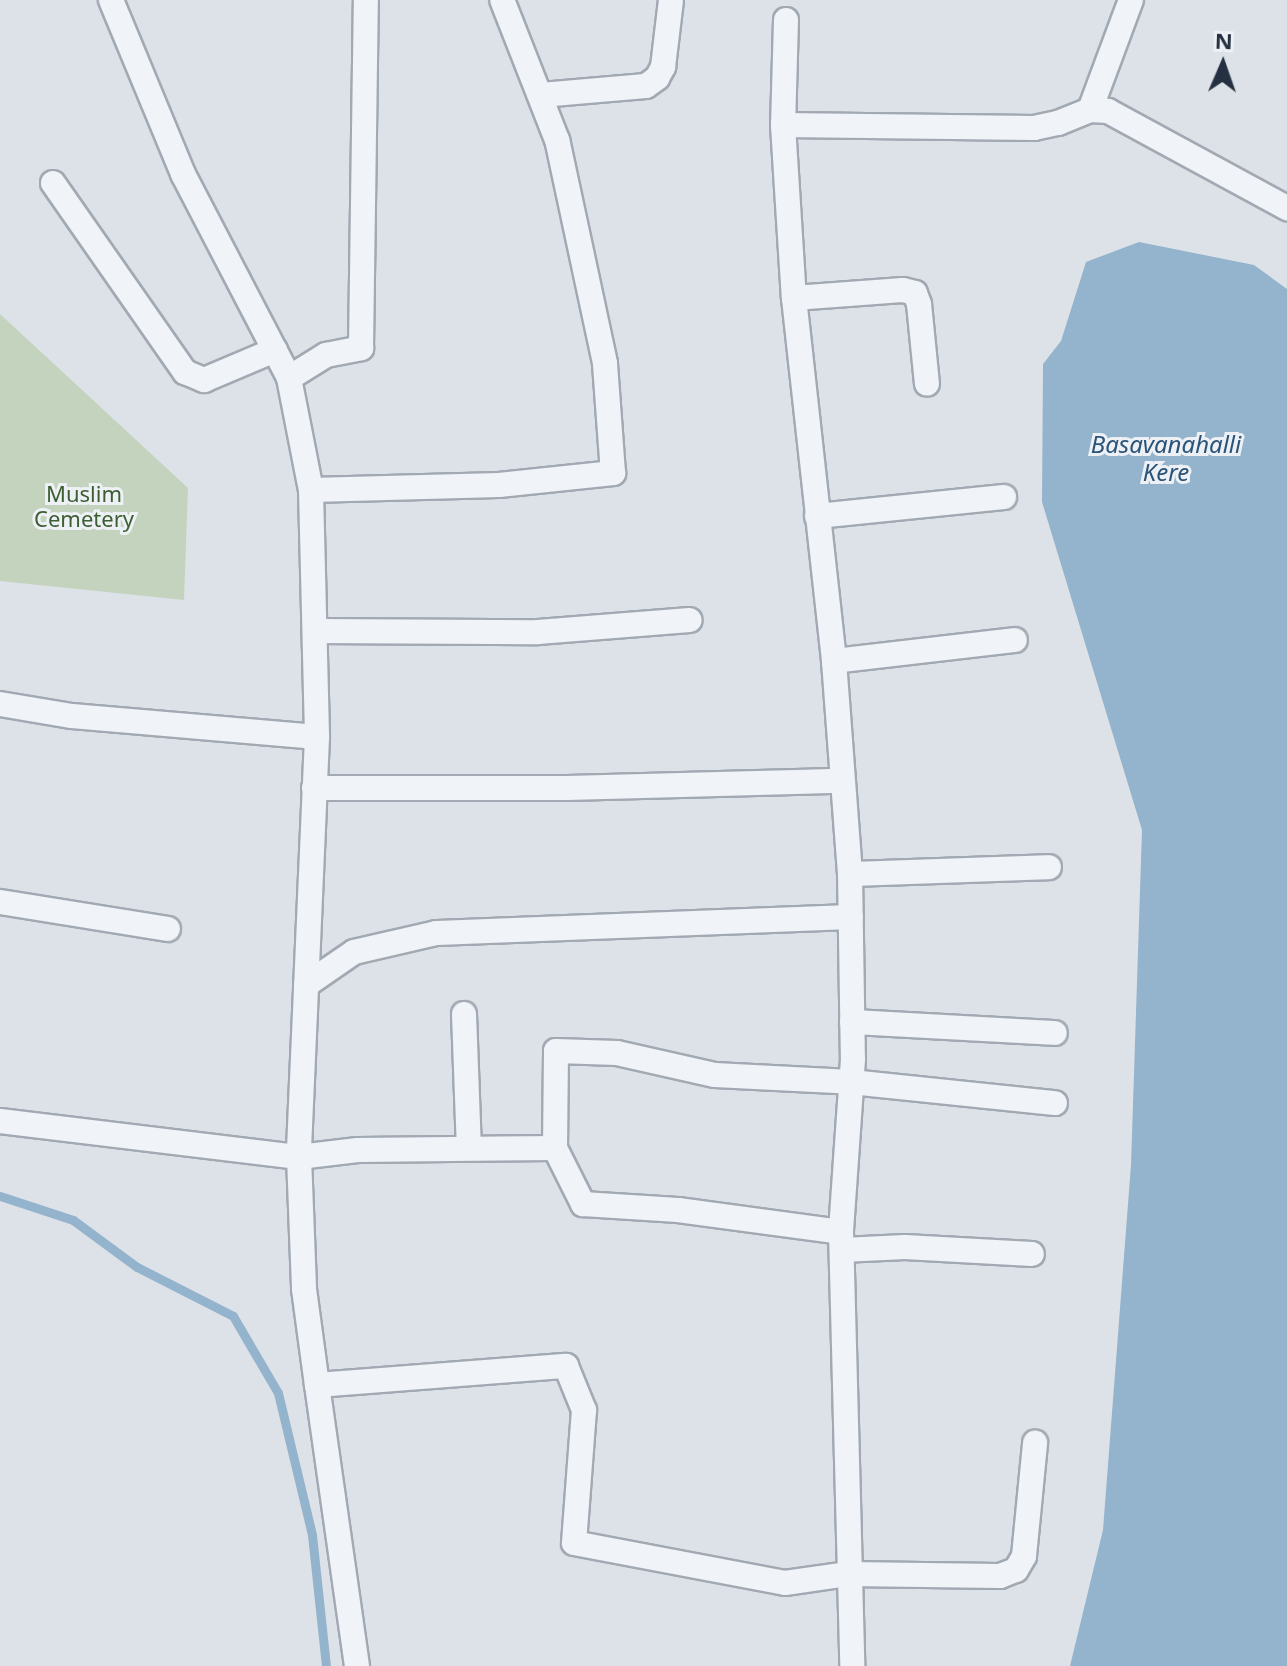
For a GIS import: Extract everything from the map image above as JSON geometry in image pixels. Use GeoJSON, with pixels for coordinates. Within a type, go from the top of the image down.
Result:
{"type":"FeatureCollection","features":[{"type":"Feature","properties":{"kind":"street"},"geometry":{"type":"LineString","coordinates":[[111,0],[183,174],[289,378],[311,490],[317,737],[299,1157],[304,1289],[357,1666]]}},
{"type":"Feature","properties":{"kind":"street"},"geometry":{"type":"LineString","coordinates":[[289,378],[326,355],[361,348],[366,0]]}},
{"type":"Feature","properties":{"kind":"street"},"geometry":{"type":"LineString","coordinates":[[311,490],[499,485],[613,473],[605,363],[557,140],[502,0]]}},
{"type":"Feature","properties":{"kind":"street"},"geometry":{"type":"LineString","coordinates":[[541,95],[646,86],[657,78],[663,67],[671,0]]}},
{"type":"Feature","properties":{"kind":"street"},"geometry":{"type":"LineString","coordinates":[[1090,110],[1131,0]]}},
{"type":"Feature","properties":{"kind":"street"},"geometry":{"type":"LineString","coordinates":[[786,20],[783,125],[794,298],[834,661],[850,874],[851,1082],[842,1241],[851,1512],[848,1574],[852,1666]]}},
{"type":"Feature","properties":{"kind":"street"},"geometry":{"type":"LineString","coordinates":[[783,125],[1034,128],[1058,123],[1090,110],[1108,111],[1287,208]]}},
{"type":"Feature","properties":{"kind":"street"},"geometry":{"type":"LineString","coordinates":[[53,183],[185,372],[204,380],[275,350]]}},
{"type":"Feature","properties":{"kind":"street"},"geometry":{"type":"LineString","coordinates":[[794,298],[903,290],[915,293],[919,304],[927,384]]}},
{"type":"Feature","properties":{"kind":"street"},"geometry":{"type":"LineString","coordinates":[[817,516],[1004,497]]}},
{"type":"Feature","properties":{"kind":"street"},"geometry":{"type":"LineString","coordinates":[[315,631],[538,632],[690,620]]}},
{"type":"Feature","properties":{"kind":"street"},"geometry":{"type":"LineString","coordinates":[[834,661],[1015,640]]}},
{"type":"Feature","properties":{"kind":"street"},"geometry":{"type":"LineString","coordinates":[[0,704],[72,716],[317,737]]}},
{"type":"Feature","properties":{"kind":"street"},"geometry":{"type":"LineString","coordinates":[[314,788],[567,788],[841,781]]}},
{"type":"Feature","properties":{"kind":"street"},"geometry":{"type":"LineString","coordinates":[[850,874],[1049,867]]}},
{"type":"Feature","properties":{"kind":"street"},"geometry":{"type":"LineString","coordinates":[[0,902],[168,929]]}},
{"type":"Feature","properties":{"kind":"street"},"geometry":{"type":"LineString","coordinates":[[306,985],[354,952],[436,933],[851,917]]}},
{"type":"Feature","properties":{"kind":"street"},"geometry":{"type":"LineString","coordinates":[[464,1014],[469,1148]]}},
{"type":"Feature","properties":{"kind":"street"},"geometry":{"type":"LineString","coordinates":[[852,1022],[1055,1033]]}},
{"type":"Feature","properties":{"kind":"street"},"geometry":{"type":"LineString","coordinates":[[1032,1254],[842,1241],[678,1210],[583,1204],[555,1148],[556,1051],[617,1053],[715,1075],[851,1082],[1055,1103]]}},
{"type":"Feature","properties":{"kind":"street"},"geometry":{"type":"LineString","coordinates":[[0,1121],[299,1157],[358,1150],[555,1148]]}},
{"type":"Feature","properties":{"kind":"street"},"geometry":{"type":"LineString","coordinates":[[317,1385],[566,1366],[584,1410],[574,1543],[785,1583],[848,1574],[1000,1576],[1016,1570],[1024,1556],[1035,1443]]}},
{"type":"Feature","properties":{"kind":"green space","name":"Muslim Cemetery"},"geometry":{"type":"Polygon","coordinates":[[[0,314],[188,488],[184,600],[0,581],[0,314]]]}},
{"type":"Feature","properties":{"kind":"water","name":"Basavanahalli Kere"},"geometry":{"type":"Polygon","coordinates":[[[1139,242],[1254,265],[1287,289],[1287,1666],[1070,1666],[1103,1530],[1131,1165],[1142,830],[1042,502],[1043,364],[1061,341],[1086,262],[1139,242]]]}},
{"type":"Feature","properties":{"kind":"waterway"},"geometry":{"type":"LineString","coordinates":[[0,1196],[73,1220],[137,1267],[233,1316],[278,1393],[312,1535],[326,1666]]}}]}
